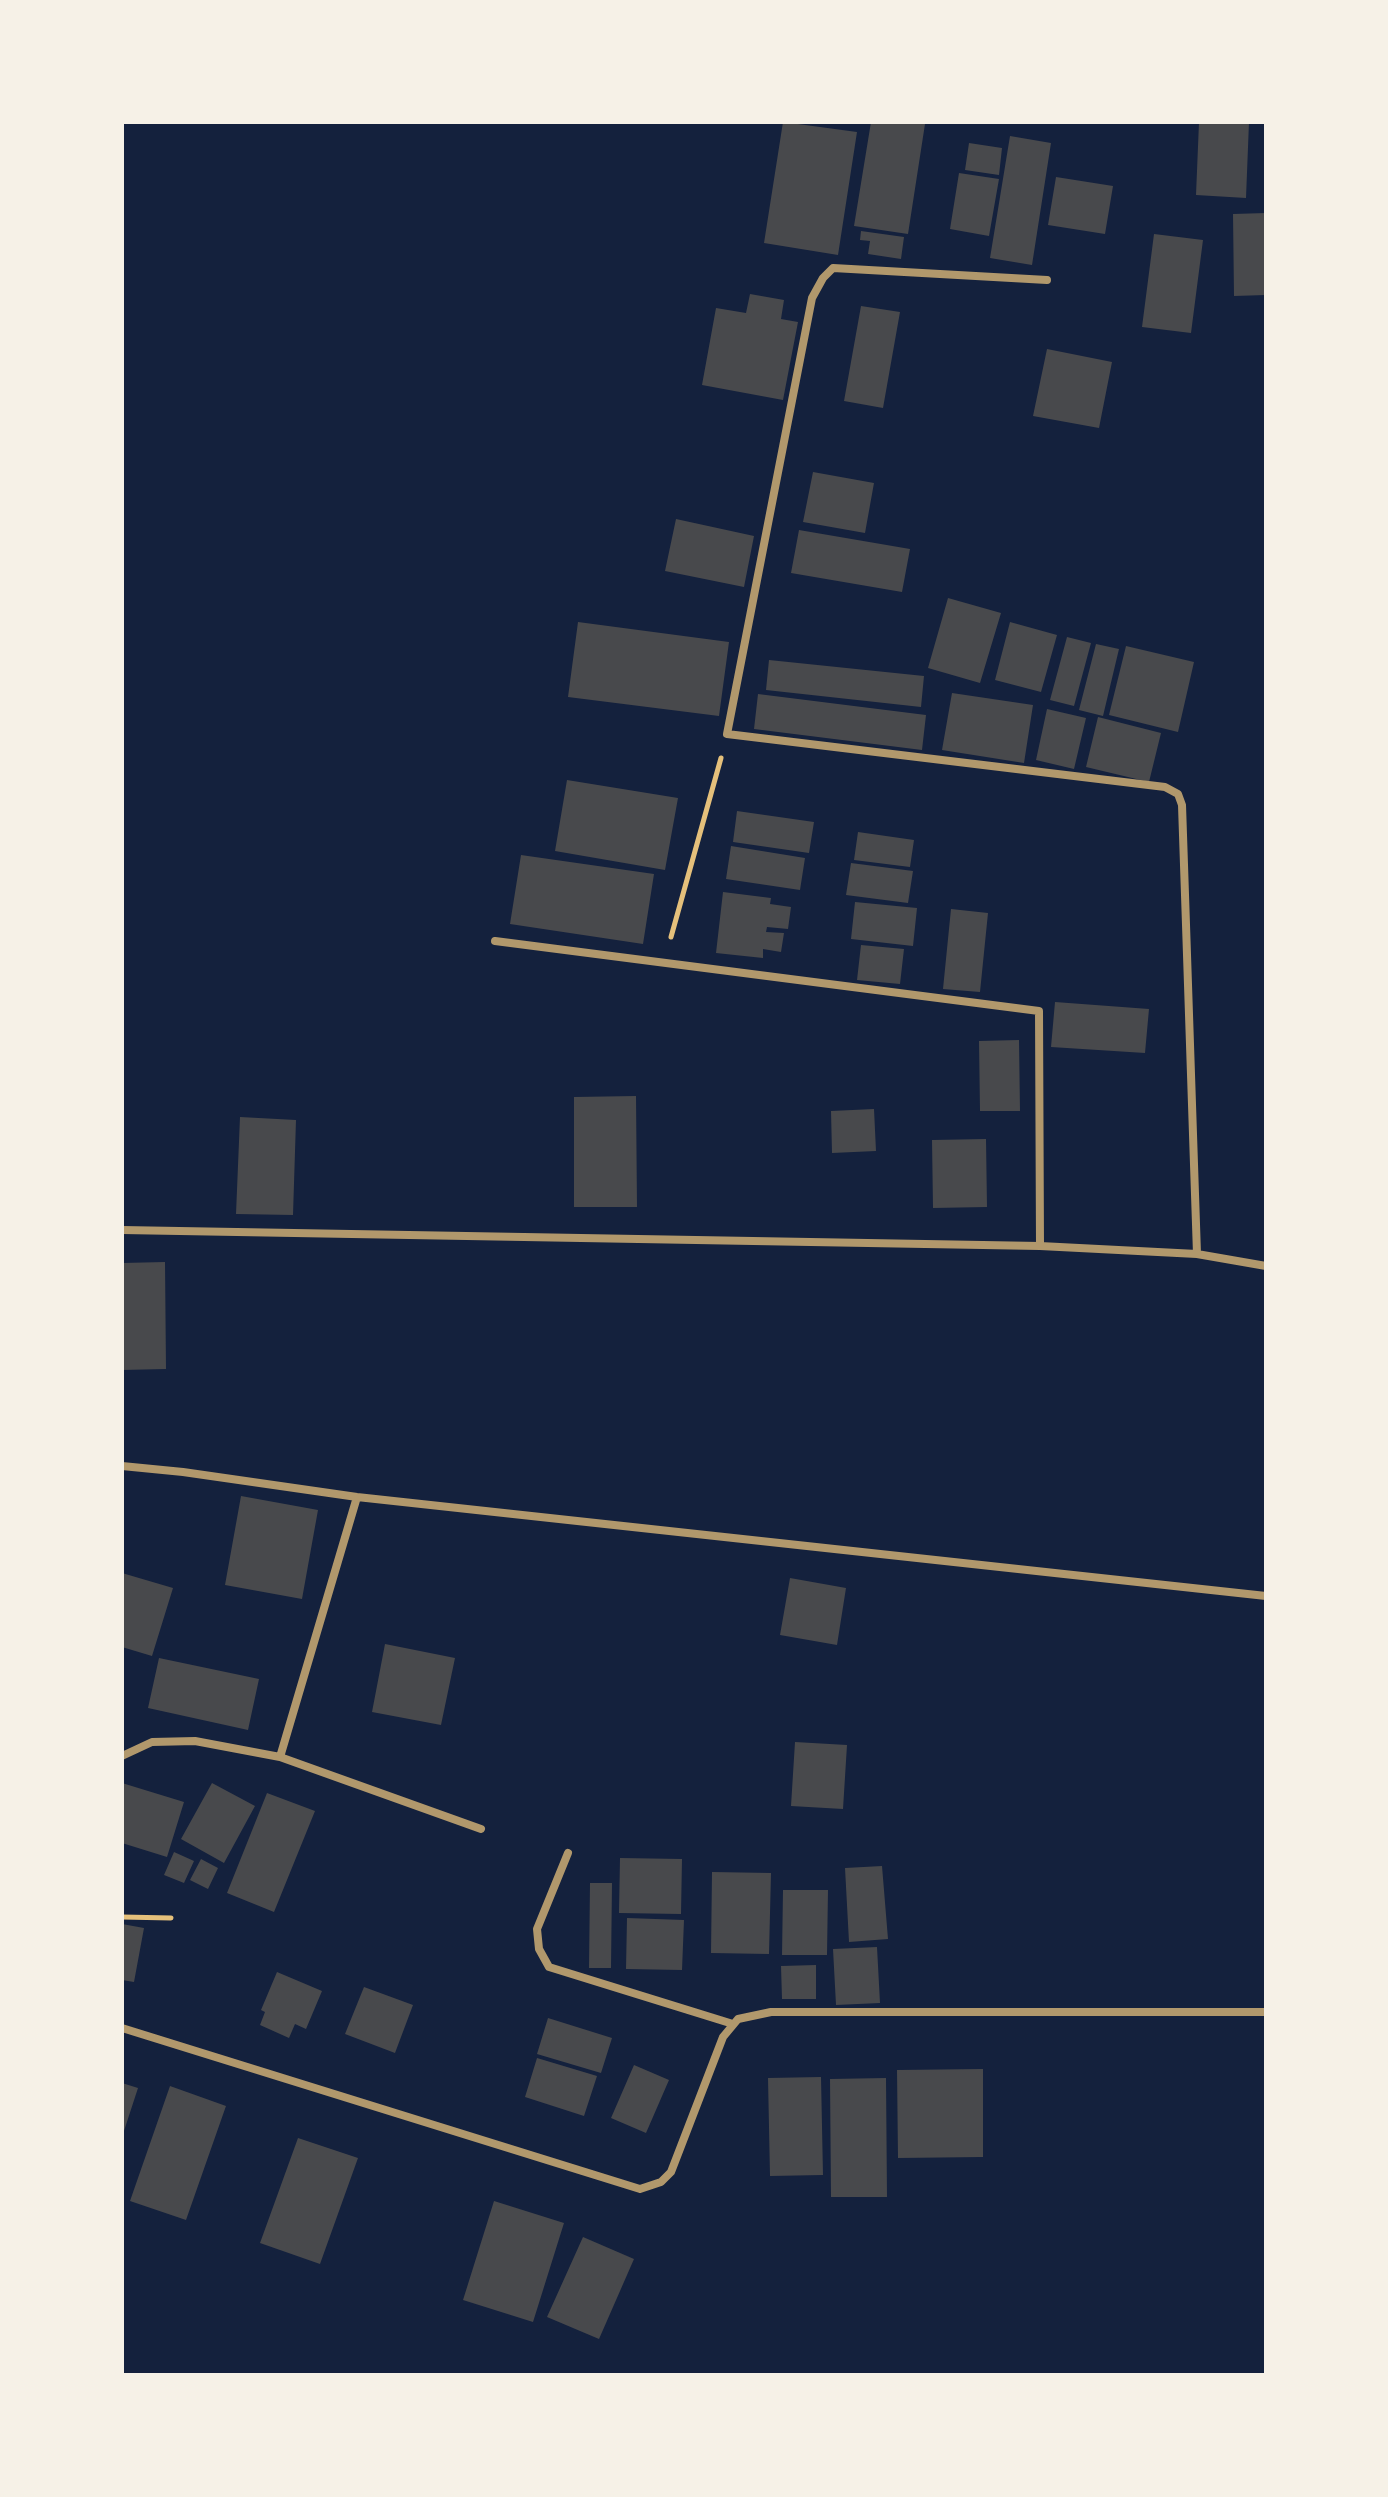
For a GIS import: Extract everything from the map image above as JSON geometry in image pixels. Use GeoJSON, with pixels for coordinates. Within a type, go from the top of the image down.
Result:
{"type":"FeatureCollection","features":[{"type":"Feature","properties":{"kind":"street"},"geometry":{"type":"LineString","coordinates":[[1047,280],[833,268],[823,278],[812,298],[727,734],[1165,787],[1178,794],[1182,805],[1197,1254]]}},
{"type":"Feature","properties":{"kind":"street"},"geometry":{"type":"LineString","coordinates":[[495,941],[1039,1011],[1040,1246]]}},
{"type":"Feature","properties":{"kind":"street"},"geometry":{"type":"LineString","coordinates":[[122,1230],[1040,1246],[1197,1254],[1266,1266]]}},
{"type":"Feature","properties":{"kind":"street"},"geometry":{"type":"LineString","coordinates":[[122,1466],[357,1497],[1266,1596]]}},
{"type":"Feature","properties":{"kind":"street"},"geometry":{"type":"LineString","coordinates":[[280,1757],[357,1497]]}},
{"type":"Feature","properties":{"kind":"street"},"geometry":{"type":"LineString","coordinates":[[122,1756],[152,1742],[195,1741],[280,1757],[481,1829]]}},
{"type":"Feature","properties":{"kind":"street"},"geometry":{"type":"LineString","coordinates":[[568,1853],[537,1929],[539,1949],[549,1967],[733,2024]]}},
{"type":"Feature","properties":{"kind":"street"},"geometry":{"type":"LineString","coordinates":[[122,2028],[640,2189],[661,2182],[671,2172],[723,2037],[738,2019],[771,2012],[1266,2012]]}},
{"type":"Feature","properties":{"kind":"path"},"geometry":{"type":"LineString","coordinates":[[664,961],[727,734]]}},
{"type":"Feature","properties":{"kind":"path"},"geometry":{"type":"LineString","coordinates":[[122,1917],[171,1918]]}},
{"type":"Feature","properties":{"kind":"building"},"geometry":{"type":"Polygon","coordinates":[[[783,122],[857,132],[838,255],[764,243],[783,122]]]}},
{"type":"Feature","properties":{"kind":"building"},"geometry":{"type":"Polygon","coordinates":[[[871,122],[925,124],[908,234],[854,226],[871,122]]]}},
{"type":"Feature","properties":{"kind":"building"},"geometry":{"type":"Polygon","coordinates":[[[1199,122],[1249,122],[1246,198],[1196,195],[1199,122]]]}},
{"type":"Feature","properties":{"kind":"building"},"geometry":{"type":"Polygon","coordinates":[[[1010,136],[1051,143],[1032,265],[990,258],[1010,136]]]}},
{"type":"Feature","properties":{"kind":"building"},"geometry":{"type":"Polygon","coordinates":[[[969,143],[1002,148],[999,175],[965,170],[969,143]]]}},
{"type":"Feature","properties":{"kind":"building"},"geometry":{"type":"Polygon","coordinates":[[[959,173],[999,179],[989,236],[950,229],[959,173]]]}},
{"type":"Feature","properties":{"kind":"building"},"geometry":{"type":"Polygon","coordinates":[[[1056,177],[1113,186],[1105,234],[1048,225],[1056,177]]]}},
{"type":"Feature","properties":{"kind":"building"},"geometry":{"type":"Polygon","coordinates":[[[1266,213],[1266,295],[1234,296],[1233,214],[1266,213]]]}},
{"type":"Feature","properties":{"kind":"building"},"geometry":{"type":"Polygon","coordinates":[[[861,231],[904,237],[901,259],[868,254],[870,241],[860,240],[861,231]]]}},
{"type":"Feature","properties":{"kind":"building"},"geometry":{"type":"Polygon","coordinates":[[[1154,234],[1203,240],[1191,333],[1142,327],[1154,234]]]}},
{"type":"Feature","properties":{"kind":"building"},"geometry":{"type":"Polygon","coordinates":[[[750,294],[784,300],[781,319],[798,322],[783,400],[702,385],[716,308],[746,313],[750,294]]]}},
{"type":"Feature","properties":{"kind":"building"},"geometry":{"type":"Polygon","coordinates":[[[861,306],[900,312],[883,408],[844,401],[861,306]]]}},
{"type":"Feature","properties":{"kind":"building"},"geometry":{"type":"Polygon","coordinates":[[[1047,349],[1112,362],[1099,428],[1033,416],[1047,349]]]}},
{"type":"Feature","properties":{"kind":"building"},"geometry":{"type":"Polygon","coordinates":[[[813,472],[874,483],[865,533],[803,522],[813,472]]]}},
{"type":"Feature","properties":{"kind":"building"},"geometry":{"type":"Polygon","coordinates":[[[676,519],[754,536],[744,587],[665,571],[676,519]]]}},
{"type":"Feature","properties":{"kind":"building"},"geometry":{"type":"Polygon","coordinates":[[[799,530],[910,549],[902,592],[791,573],[799,530]]]}},
{"type":"Feature","properties":{"kind":"building"},"geometry":{"type":"Polygon","coordinates":[[[948,598],[1001,613],[980,683],[928,668],[948,598]]]}},
{"type":"Feature","properties":{"kind":"building"},"geometry":{"type":"Polygon","coordinates":[[[578,622],[729,642],[719,716],[568,697],[578,622]]]}},
{"type":"Feature","properties":{"kind":"building"},"geometry":{"type":"Polygon","coordinates":[[[1010,622],[1057,635],[1041,692],[995,680],[1010,622]]]}},
{"type":"Feature","properties":{"kind":"building"},"geometry":{"type":"Polygon","coordinates":[[[1067,637],[1091,643],[1074,706],[1050,700],[1067,637]]]}},
{"type":"Feature","properties":{"kind":"building"},"geometry":{"type":"Polygon","coordinates":[[[1096,644],[1119,649],[1103,716],[1079,710],[1096,644]]]}},
{"type":"Feature","properties":{"kind":"building"},"geometry":{"type":"Polygon","coordinates":[[[1126,646],[1194,662],[1178,732],[1109,715],[1126,646]]]}},
{"type":"Feature","properties":{"kind":"building"},"geometry":{"type":"Polygon","coordinates":[[[769,660],[924,676],[921,707],[766,690],[769,660]]]}},
{"type":"Feature","properties":{"kind":"building"},"geometry":{"type":"Polygon","coordinates":[[[952,693],[1033,705],[1024,763],[942,750],[952,693]]]}},
{"type":"Feature","properties":{"kind":"building"},"geometry":{"type":"Polygon","coordinates":[[[758,694],[926,715],[922,750],[754,729],[758,694]]]}},
{"type":"Feature","properties":{"kind":"building"},"geometry":{"type":"Polygon","coordinates":[[[1047,709],[1086,718],[1074,769],[1036,760],[1047,709]]]}},
{"type":"Feature","properties":{"kind":"building"},"geometry":{"type":"Polygon","coordinates":[[[1098,717],[1161,733],[1149,782],[1086,767],[1098,717]]]}},
{"type":"Feature","properties":{"kind":"building"},"geometry":{"type":"Polygon","coordinates":[[[567,780],[678,798],[665,870],[555,851],[567,780]]]}},
{"type":"Feature","properties":{"kind":"building"},"geometry":{"type":"Polygon","coordinates":[[[737,811],[814,822],[809,853],[733,842],[737,811]]]}},
{"type":"Feature","properties":{"kind":"building"},"geometry":{"type":"Polygon","coordinates":[[[858,832],[914,840],[910,867],[854,860],[858,832]]]}},
{"type":"Feature","properties":{"kind":"building"},"geometry":{"type":"Polygon","coordinates":[[[731,846],[805,858],[800,890],[726,879],[731,846]]]}},
{"type":"Feature","properties":{"kind":"building"},"geometry":{"type":"Polygon","coordinates":[[[521,855],[654,874],[643,944],[510,924],[521,855]]]}},
{"type":"Feature","properties":{"kind":"building"},"geometry":{"type":"Polygon","coordinates":[[[851,863],[913,871],[908,903],[846,895],[851,863]]]}},
{"type":"Feature","properties":{"kind":"building"},"geometry":{"type":"Polygon","coordinates":[[[723,892],[771,898],[770,904],[791,907],[788,929],[767,927],[766,932],[784,933],[781,952],[763,949],[763,958],[716,953],[723,892]]]}},
{"type":"Feature","properties":{"kind":"building"},"geometry":{"type":"Polygon","coordinates":[[[855,902],[917,908],[913,946],[851,939],[855,902]]]}},
{"type":"Feature","properties":{"kind":"building"},"geometry":{"type":"Polygon","coordinates":[[[951,909],[988,913],[980,992],[943,989],[951,909]]]}},
{"type":"Feature","properties":{"kind":"building"},"geometry":{"type":"Polygon","coordinates":[[[861,945],[904,949],[900,984],[857,980],[861,945]]]}},
{"type":"Feature","properties":{"kind":"building"},"geometry":{"type":"Polygon","coordinates":[[[1055,1002],[1149,1009],[1145,1053],[1051,1047],[1055,1002]]]}},
{"type":"Feature","properties":{"kind":"building"},"geometry":{"type":"Polygon","coordinates":[[[1019,1040],[1020,1111],[980,1111],[979,1041],[1019,1040]]]}},
{"type":"Feature","properties":{"kind":"building"},"geometry":{"type":"Polygon","coordinates":[[[636,1096],[637,1207],[574,1207],[574,1097],[636,1096]]]}},
{"type":"Feature","properties":{"kind":"building"},"geometry":{"type":"Polygon","coordinates":[[[874,1109],[876,1151],[832,1153],[831,1111],[874,1109]]]}},
{"type":"Feature","properties":{"kind":"building"},"geometry":{"type":"Polygon","coordinates":[[[240,1117],[296,1120],[293,1215],[236,1214],[240,1117]]]}},
{"type":"Feature","properties":{"kind":"building"},"geometry":{"type":"Polygon","coordinates":[[[986,1139],[987,1207],[933,1208],[932,1140],[986,1139]]]}},
{"type":"Feature","properties":{"kind":"building"},"geometry":{"type":"Polygon","coordinates":[[[165,1262],[166,1369],[122,1370],[122,1263],[165,1262]]]}},
{"type":"Feature","properties":{"kind":"building"},"geometry":{"type":"Polygon","coordinates":[[[241,1496],[318,1510],[302,1599],[225,1585],[241,1496]]]}},
{"type":"Feature","properties":{"kind":"building"},"geometry":{"type":"Polygon","coordinates":[[[122,1573],[173,1588],[152,1656],[122,1647],[122,1573]]]}},
{"type":"Feature","properties":{"kind":"building"},"geometry":{"type":"Polygon","coordinates":[[[790,1578],[846,1588],[837,1645],[780,1635],[790,1578]]]}},
{"type":"Feature","properties":{"kind":"building"},"geometry":{"type":"Polygon","coordinates":[[[385,1644],[455,1658],[441,1725],[372,1712],[385,1644]]]}},
{"type":"Feature","properties":{"kind":"building"},"geometry":{"type":"Polygon","coordinates":[[[159,1658],[259,1679],[248,1730],[148,1708],[159,1658]]]}},
{"type":"Feature","properties":{"kind":"building"},"geometry":{"type":"Polygon","coordinates":[[[795,1742],[847,1745],[843,1809],[791,1806],[795,1742]]]}},
{"type":"Feature","properties":{"kind":"building"},"geometry":{"type":"Polygon","coordinates":[[[122,1783],[184,1802],[167,1857],[122,1843],[122,1783]]]}},
{"type":"Feature","properties":{"kind":"building"},"geometry":{"type":"Polygon","coordinates":[[[212,1783],[255,1806],[224,1863],[181,1839],[212,1783]]]}},
{"type":"Feature","properties":{"kind":"building"},"geometry":{"type":"Polygon","coordinates":[[[267,1793],[315,1811],[274,1912],[227,1893],[267,1793]]]}},
{"type":"Feature","properties":{"kind":"building"},"geometry":{"type":"Polygon","coordinates":[[[174,1852],[194,1861],[184,1883],[164,1875],[174,1852]]]}},
{"type":"Feature","properties":{"kind":"building"},"geometry":{"type":"Polygon","coordinates":[[[620,1858],[682,1859],[681,1914],[619,1913],[620,1858]]]}},
{"type":"Feature","properties":{"kind":"building"},"geometry":{"type":"Polygon","coordinates":[[[201,1859],[218,1868],[208,1889],[190,1880],[201,1859]]]}},
{"type":"Feature","properties":{"kind":"building"},"geometry":{"type":"Polygon","coordinates":[[[882,1866],[888,1939],[849,1942],[845,1868],[882,1866]]]}},
{"type":"Feature","properties":{"kind":"building"},"geometry":{"type":"Polygon","coordinates":[[[712,1872],[771,1873],[769,1954],[711,1953],[712,1872]]]}},
{"type":"Feature","properties":{"kind":"building"},"geometry":{"type":"Polygon","coordinates":[[[590,1883],[612,1883],[611,1968],[589,1968],[590,1883]]]}},
{"type":"Feature","properties":{"kind":"building"},"geometry":{"type":"Polygon","coordinates":[[[783,1890],[828,1890],[827,1955],[782,1955],[783,1890]]]}},
{"type":"Feature","properties":{"kind":"building"},"geometry":{"type":"Polygon","coordinates":[[[627,1918],[684,1920],[682,1970],[626,1969],[627,1918]]]}},
{"type":"Feature","properties":{"kind":"building"},"geometry":{"type":"Polygon","coordinates":[[[122,1924],[144,1928],[134,1982],[122,1980],[122,1924]]]}},
{"type":"Feature","properties":{"kind":"building"},"geometry":{"type":"Polygon","coordinates":[[[877,1947],[880,2003],[836,2005],[833,1949],[877,1947]]]}},
{"type":"Feature","properties":{"kind":"building"},"geometry":{"type":"Polygon","coordinates":[[[816,1965],[816,1999],[782,1999],[781,1966],[816,1965]]]}},
{"type":"Feature","properties":{"kind":"building"},"geometry":{"type":"Polygon","coordinates":[[[277,1972],[322,1991],[306,2029],[295,2024],[289,2038],[260,2025],[265,2012],[261,2010],[277,1972]]]}},
{"type":"Feature","properties":{"kind":"building"},"geometry":{"type":"Polygon","coordinates":[[[364,1987],[413,2005],[395,2053],[345,2034],[364,1987]]]}},
{"type":"Feature","properties":{"kind":"building"},"geometry":{"type":"Polygon","coordinates":[[[548,2018],[612,2038],[601,2073],[537,2054],[548,2018]]]}},
{"type":"Feature","properties":{"kind":"building"},"geometry":{"type":"Polygon","coordinates":[[[537,2058],[597,2076],[584,2116],[525,2097],[537,2058]]]}},
{"type":"Feature","properties":{"kind":"building"},"geometry":{"type":"Polygon","coordinates":[[[634,2065],[669,2080],[646,2133],[611,2118],[634,2065]]]}},
{"type":"Feature","properties":{"kind":"building"},"geometry":{"type":"Polygon","coordinates":[[[983,2069],[983,2157],[898,2158],[897,2070],[983,2069]]]}},
{"type":"Feature","properties":{"kind":"building"},"geometry":{"type":"Polygon","coordinates":[[[821,2077],[823,2175],[770,2176],[768,2078],[821,2077]]]}},
{"type":"Feature","properties":{"kind":"building"},"geometry":{"type":"Polygon","coordinates":[[[886,2078],[887,2197],[831,2197],[830,2079],[886,2078]]]}},
{"type":"Feature","properties":{"kind":"building"},"geometry":{"type":"Polygon","coordinates":[[[122,2083],[138,2088],[123,2134],[122,2134],[122,2083]]]}},
{"type":"Feature","properties":{"kind":"building"},"geometry":{"type":"Polygon","coordinates":[[[170,2086],[226,2106],[186,2220],[130,2201],[170,2086]]]}},
{"type":"Feature","properties":{"kind":"building"},"geometry":{"type":"Polygon","coordinates":[[[298,2138],[358,2158],[320,2264],[260,2243],[298,2138]]]}},
{"type":"Feature","properties":{"kind":"building"},"geometry":{"type":"Polygon","coordinates":[[[494,2201],[564,2223],[533,2322],[463,2300],[494,2201]]]}},
{"type":"Feature","properties":{"kind":"building"},"geometry":{"type":"Polygon","coordinates":[[[583,2237],[634,2259],[599,2339],[547,2317],[583,2237]]]}}]}
